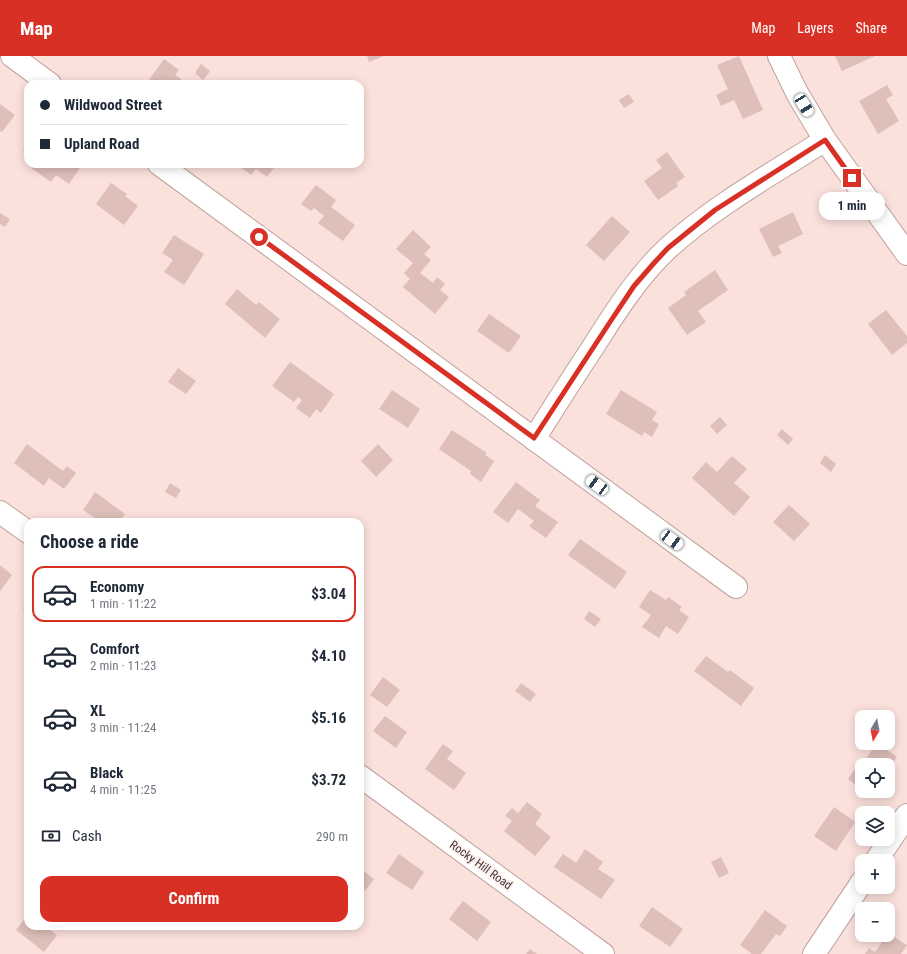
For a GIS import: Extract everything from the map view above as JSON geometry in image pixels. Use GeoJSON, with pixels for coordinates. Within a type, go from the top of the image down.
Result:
{"type":"FeatureCollection","features":[{"type":"Feature","properties":{"kind":"street"},"geometry":{"type":"LineString","coordinates":[[12,56],[45,80]]}},
{"type":"Feature","properties":{"kind":"street"},"geometry":{"type":"LineString","coordinates":[[779,56],[797,93],[825,140],[907,254]]}},
{"type":"Feature","properties":{"kind":"street"},"geometry":{"type":"LineString","coordinates":[[534,438],[634,286],[668,248],[715,210],[825,140]]}},
{"type":"Feature","properties":{"kind":"street"},"geometry":{"type":"LineString","coordinates":[[164,168],[736,587]]}},
{"type":"Feature","properties":{"kind":"street"},"geometry":{"type":"LineString","coordinates":[[0,512],[24,529]]}},
{"type":"Feature","properties":{"kind":"street","name":"Rocky Hill Road"},"geometry":{"type":"LineString","coordinates":[[364,779],[603,954]]}},
{"type":"Feature","properties":{"kind":"street"},"geometry":{"type":"LineString","coordinates":[[881,854],[907,815]]}},
{"type":"Feature","properties":{"kind":"street"},"geometry":{"type":"LineString","coordinates":[[814,954],[855,892]]}},
{"type":"Feature","properties":{"kind":"building"},"geometry":{"type":"Polygon","coordinates":[[[367,56],[384,56],[369,62],[367,56]]]}},
{"type":"Feature","properties":{"kind":"building"},"geometry":{"type":"Polygon","coordinates":[[[739,56],[763,110],[743,119],[734,100],[721,106],[716,95],[728,89],[717,65],[739,56]]]}},
{"type":"Feature","properties":{"kind":"building"},"geometry":{"type":"Polygon","coordinates":[[[835,56],[875,56],[842,71],[835,56]]]}},
{"type":"Feature","properties":{"kind":"building"},"geometry":{"type":"Polygon","coordinates":[[[164,59],[179,70],[175,75],[182,80],[149,80],[164,59]]]}},
{"type":"Feature","properties":{"kind":"building"},"geometry":{"type":"Polygon","coordinates":[[[201,64],[210,71],[203,80],[195,73],[201,64]]]}},
{"type":"Feature","properties":{"kind":"building"},"geometry":{"type":"Polygon","coordinates":[[[887,85],[893,95],[886,99],[899,121],[878,134],[859,101],[887,85]]]}},
{"type":"Feature","properties":{"kind":"building"},"geometry":{"type":"Polygon","coordinates":[[[629,94],[634,102],[624,108],[619,100],[629,94]]]}},
{"type":"Feature","properties":{"kind":"building"},"geometry":{"type":"Polygon","coordinates":[[[0,104],[15,115],[2,132],[0,131],[0,104]]]}},
{"type":"Feature","properties":{"kind":"building"},"geometry":{"type":"Polygon","coordinates":[[[667,152],[685,177],[676,183],[678,186],[658,200],[644,181],[662,168],[656,160],[667,152]]]}},
{"type":"Feature","properties":{"kind":"building"},"geometry":{"type":"Polygon","coordinates":[[[31,168],[80,168],[69,184],[56,175],[51,182],[31,168]]]}},
{"type":"Feature","properties":{"kind":"building"},"geometry":{"type":"Polygon","coordinates":[[[241,168],[274,168],[267,177],[256,169],[251,175],[241,168]]]}},
{"type":"Feature","properties":{"kind":"building"},"geometry":{"type":"Polygon","coordinates":[[[111,183],[127,194],[125,196],[138,206],[124,225],[96,204],[111,183]]]}},
{"type":"Feature","properties":{"kind":"building"},"geometry":{"type":"Polygon","coordinates":[[[316,185],[336,200],[331,207],[355,225],[343,241],[318,223],[324,216],[314,208],[311,211],[301,204],[316,185]]]}},
{"type":"Feature","properties":{"kind":"building"},"geometry":{"type":"Polygon","coordinates":[[[793,212],[803,234],[778,246],[782,253],[773,257],[759,229],[793,212]]]}},
{"type":"Feature","properties":{"kind":"building"},"geometry":{"type":"Polygon","coordinates":[[[0,213],[10,219],[5,227],[0,224],[0,213]]]}},
{"type":"Feature","properties":{"kind":"building"},"geometry":{"type":"Polygon","coordinates":[[[612,216],[630,232],[604,261],[586,245],[612,216]]]}},
{"type":"Feature","properties":{"kind":"building"},"geometry":{"type":"Polygon","coordinates":[[[413,230],[431,247],[424,254],[431,260],[420,273],[433,283],[437,277],[445,284],[440,290],[449,297],[435,314],[403,287],[410,279],[404,273],[413,263],[396,249],[413,230]]]}},
{"type":"Feature","properties":{"kind":"building"},"geometry":{"type":"Polygon","coordinates":[[[174,235],[204,254],[184,285],[164,272],[173,260],[162,253],[174,235]]]}},
{"type":"Feature","properties":{"kind":"building"},"geometry":{"type":"Polygon","coordinates":[[[715,270],[728,290],[698,311],[706,322],[687,335],[668,308],[686,295],[684,292],[715,270]]]}},
{"type":"Feature","properties":{"kind":"building"},"geometry":{"type":"Polygon","coordinates":[[[237,289],[256,305],[259,302],[280,319],[265,338],[225,304],[237,289]]]}},
{"type":"Feature","properties":{"kind":"building"},"geometry":{"type":"Polygon","coordinates":[[[886,310],[907,336],[907,343],[892,355],[868,324],[886,310]]]}},
{"type":"Feature","properties":{"kind":"building"},"geometry":{"type":"Polygon","coordinates":[[[489,314],[521,336],[509,353],[477,331],[489,314]]]}},
{"type":"Feature","properties":{"kind":"building"},"geometry":{"type":"Polygon","coordinates":[[[290,362],[334,394],[321,413],[316,409],[310,418],[296,408],[302,400],[298,397],[294,402],[272,386],[290,362]]]}},
{"type":"Feature","properties":{"kind":"building"},"geometry":{"type":"Polygon","coordinates":[[[178,368],[196,381],[186,394],[168,382],[178,368]]]}},
{"type":"Feature","properties":{"kind":"building"},"geometry":{"type":"Polygon","coordinates":[[[392,390],[420,409],[408,428],[379,409],[392,390]]]}},
{"type":"Feature","properties":{"kind":"building"},"geometry":{"type":"Polygon","coordinates":[[[621,390],[657,412],[652,420],[659,424],[652,437],[644,432],[642,436],[606,414],[621,390]]]}},
{"type":"Feature","properties":{"kind":"building"},"geometry":{"type":"Polygon","coordinates":[[[720,417],[727,425],[717,434],[710,426],[720,417]]]}},
{"type":"Feature","properties":{"kind":"building"},"geometry":{"type":"Polygon","coordinates":[[[782,429],[793,439],[788,445],[777,435],[782,429]]]}},
{"type":"Feature","properties":{"kind":"building"},"geometry":{"type":"Polygon","coordinates":[[[452,430],[487,453],[485,455],[494,461],[481,482],[470,474],[471,471],[439,449],[452,430]]]}},
{"type":"Feature","properties":{"kind":"building"},"geometry":{"type":"Polygon","coordinates":[[[27,444],[63,471],[67,466],[76,473],[64,489],[49,478],[44,486],[14,463],[27,444]]]}},
{"type":"Feature","properties":{"kind":"building"},"geometry":{"type":"Polygon","coordinates":[[[378,444],[393,460],[376,477],[361,461],[378,444]]]}},
{"type":"Feature","properties":{"kind":"building"},"geometry":{"type":"Polygon","coordinates":[[[825,455],[836,464],[831,472],[820,463],[825,455]]]}},
{"type":"Feature","properties":{"kind":"building"},"geometry":{"type":"Polygon","coordinates":[[[732,456],[747,469],[734,483],[750,497],[734,516],[692,478],[706,462],[717,472],[732,456]]]}},
{"type":"Feature","properties":{"kind":"building"},"geometry":{"type":"Polygon","coordinates":[[[516,482],[540,500],[535,506],[558,522],[546,538],[529,526],[534,521],[518,509],[508,523],[493,512],[516,482]]]}},
{"type":"Feature","properties":{"kind":"building"},"geometry":{"type":"Polygon","coordinates":[[[170,483],[181,490],[176,498],[165,492],[170,483]]]}},
{"type":"Feature","properties":{"kind":"building"},"geometry":{"type":"Polygon","coordinates":[[[95,492],[125,514],[122,518],[95,518],[83,510],[95,492]]]}},
{"type":"Feature","properties":{"kind":"building"},"geometry":{"type":"Polygon","coordinates":[[[789,505],[810,524],[794,541],[773,522],[789,505]]]}},
{"type":"Feature","properties":{"kind":"building"},"geometry":{"type":"Polygon","coordinates":[[[580,539],[627,572],[615,589],[568,555],[580,539]]]}},
{"type":"Feature","properties":{"kind":"building"},"geometry":{"type":"Polygon","coordinates":[[[0,565],[12,575],[0,591],[0,565]]]}},
{"type":"Feature","properties":{"kind":"building"},"geometry":{"type":"Polygon","coordinates":[[[650,590],[666,600],[668,597],[682,607],[679,610],[689,617],[678,634],[666,626],[659,638],[642,627],[651,615],[639,607],[650,590]]]}},
{"type":"Feature","properties":{"kind":"building"},"geometry":{"type":"Polygon","coordinates":[[[589,611],[601,619],[595,627],[584,619],[589,611]]]}},
{"type":"Feature","properties":{"kind":"building"},"geometry":{"type":"Polygon","coordinates":[[[706,656],[728,672],[730,670],[754,688],[741,706],[694,671],[706,656]]]}},
{"type":"Feature","properties":{"kind":"building"},"geometry":{"type":"Polygon","coordinates":[[[383,677],[400,690],[387,707],[370,695],[383,677]]]}},
{"type":"Feature","properties":{"kind":"building"},"geometry":{"type":"Polygon","coordinates":[[[521,683],[536,694],[530,702],[515,691],[521,683]]]}},
{"type":"Feature","properties":{"kind":"building"},"geometry":{"type":"Polygon","coordinates":[[[385,716],[407,732],[396,748],[373,731],[385,716]]]}},
{"type":"Feature","properties":{"kind":"building"},"geometry":{"type":"Polygon","coordinates":[[[443,744],[453,751],[447,759],[466,773],[454,790],[425,769],[443,744]]]}},
{"type":"Feature","properties":{"kind":"building"},"geometry":{"type":"Polygon","coordinates":[[[872,750],[887,750],[897,757],[895,760],[895,758],[866,758],[872,750]]]}},
{"type":"Feature","properties":{"kind":"building"},"geometry":{"type":"Polygon","coordinates":[[[855,769],[855,784],[848,779],[855,769]]]}},
{"type":"Feature","properties":{"kind":"building"},"geometry":{"type":"Polygon","coordinates":[[[527,802],[542,814],[535,824],[551,837],[535,856],[504,831],[512,821],[505,816],[512,808],[518,813],[527,802]]]}},
{"type":"Feature","properties":{"kind":"building"},"geometry":{"type":"Polygon","coordinates":[[[834,807],[855,822],[836,851],[814,836],[834,807]]]}},
{"type":"Feature","properties":{"kind":"building"},"geometry":{"type":"Polygon","coordinates":[[[585,849],[603,862],[598,869],[615,880],[601,899],[554,867],[563,854],[576,863],[585,849]]]}},
{"type":"Feature","properties":{"kind":"building"},"geometry":{"type":"Polygon","coordinates":[[[399,854],[424,872],[412,890],[386,873],[399,854]]]}},
{"type":"Feature","properties":{"kind":"building"},"geometry":{"type":"Polygon","coordinates":[[[721,857],[729,873],[719,878],[711,862],[721,857]]]}},
{"type":"Feature","properties":{"kind":"building"},"geometry":{"type":"Polygon","coordinates":[[[364,871],[374,879],[364,892],[364,871]]]}},
{"type":"Feature","properties":{"kind":"building"},"geometry":{"type":"Polygon","coordinates":[[[463,901],[491,922],[477,941],[449,919],[463,901]]]}},
{"type":"Feature","properties":{"kind":"building"},"geometry":{"type":"Polygon","coordinates":[[[652,907],[683,929],[670,947],[639,926],[652,907]]]}},
{"type":"Feature","properties":{"kind":"building"},"geometry":{"type":"Polygon","coordinates":[[[765,910],[787,926],[780,936],[776,934],[761,954],[752,954],[740,945],[765,910]]]}},
{"type":"Feature","properties":{"kind":"building"},"geometry":{"type":"Polygon","coordinates":[[[24,919],[24,930],[50,930],[57,935],[44,952],[16,930],[24,919]]]}},
{"type":"Feature","properties":{"kind":"building"},"geometry":{"type":"Polygon","coordinates":[[[895,937],[907,945],[901,954],[865,954],[869,948],[875,952],[882,942],[895,942],[895,937]]]}},
{"type":"Feature","properties":{"kind":"building"},"geometry":{"type":"Polygon","coordinates":[[[530,949],[537,954],[526,954],[530,949]]]}},
{"type":"Feature","properties":{"kind":"route"},"geometry":{"type":"LineString","coordinates":[[259,237],[534,438],[634,286],[668,248],[691,228],[715,210],[825,140],[852,178]]}}]}
